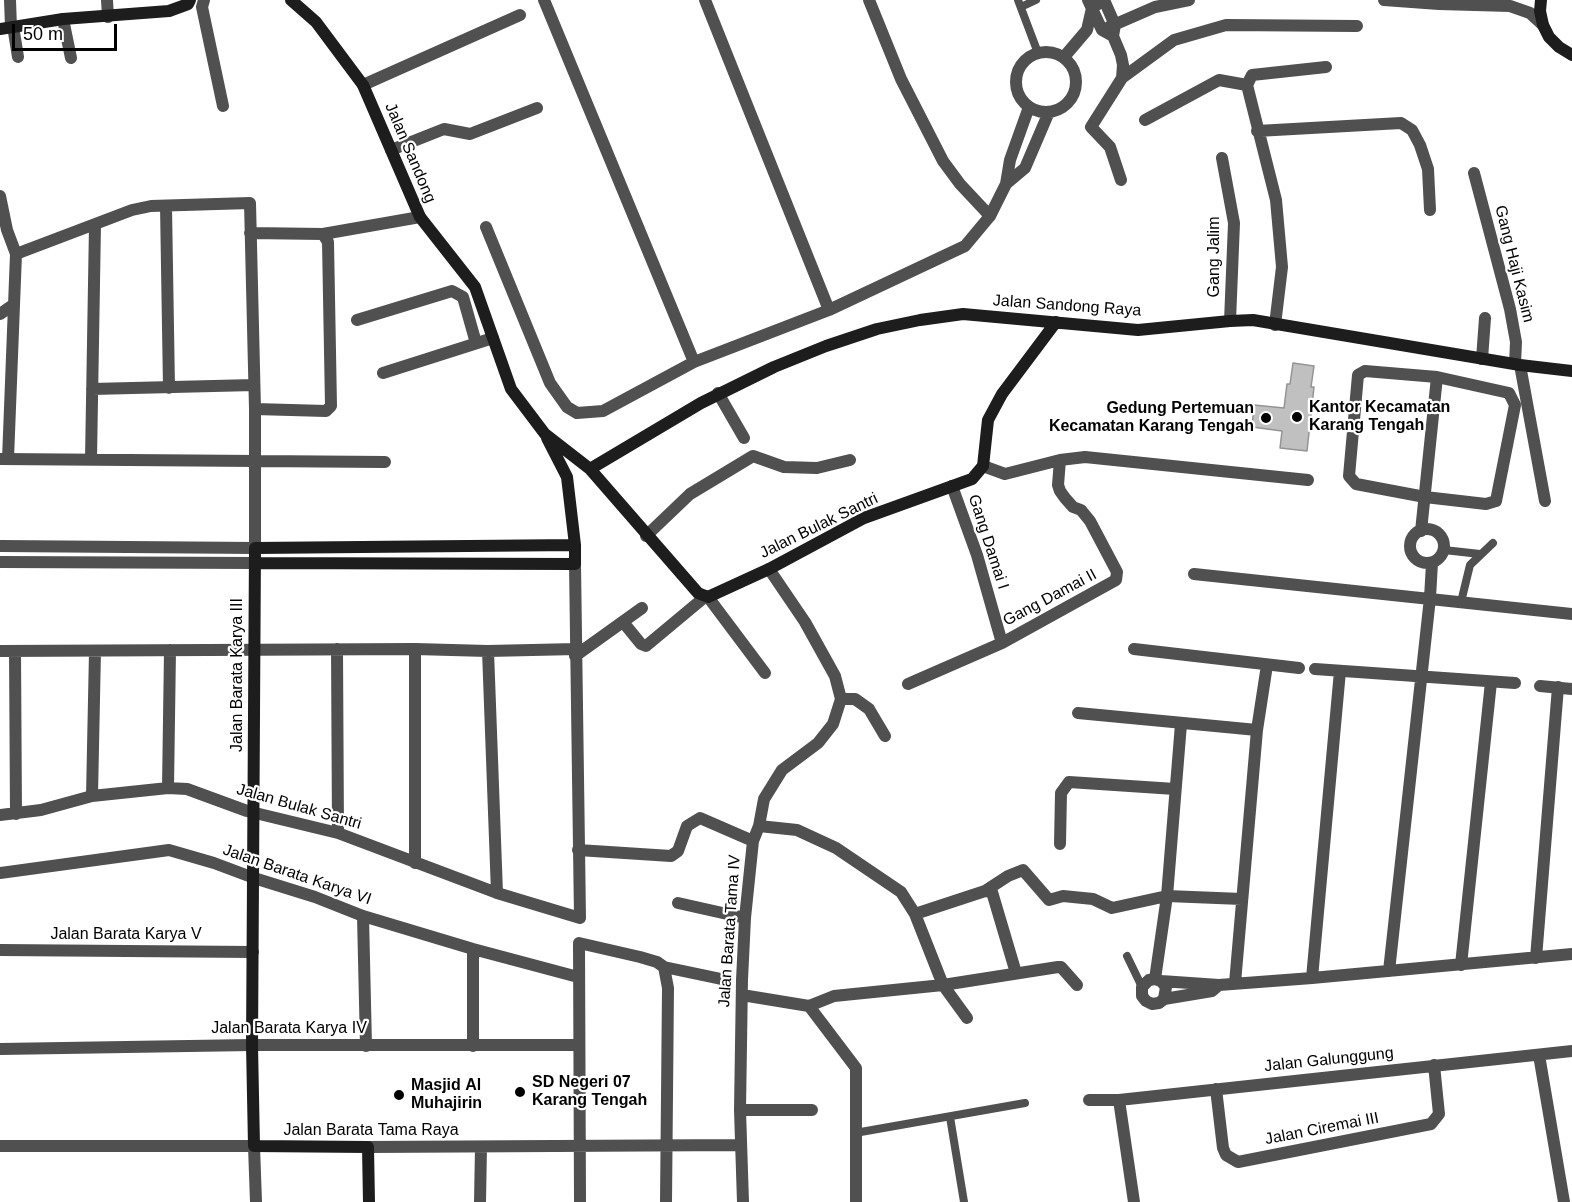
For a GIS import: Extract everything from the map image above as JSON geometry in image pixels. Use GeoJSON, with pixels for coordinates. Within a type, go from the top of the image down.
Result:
{"type":"FeatureCollection","features":[{"type":"Feature","properties":{"kind":"street"},"geometry":{"type":"LineString","coordinates":[[10,0],[8,27],[18,57]]}},
{"type":"Feature","properties":{"kind":"street"},"geometry":{"type":"LineString","coordinates":[[108,0],[108,17]]}},
{"type":"Feature","properties":{"kind":"street"},"geometry":{"type":"LineString","coordinates":[[8,27],[63,19],[170,11],[188,4],[190,0]]}},
{"type":"Feature","properties":{"kind":"street"},"geometry":{"type":"LineString","coordinates":[[204,0],[202,7],[223,106]]}},
{"type":"Feature","properties":{"kind":"street","name":"Jalan Sandong"},"geometry":{"type":"LineString","coordinates":[[291,0],[316,22],[363,85],[420,217],[475,287],[511,389],[544,434],[590,469]]}},
{"type":"Feature","properties":{"kind":"street"},"geometry":{"type":"LineString","coordinates":[[544,0],[694,362]]}},
{"type":"Feature","properties":{"kind":"street"},"geometry":{"type":"LineString","coordinates":[[705,0],[829,310]]}},
{"type":"Feature","properties":{"kind":"street"},"geometry":{"type":"LineString","coordinates":[[869,0],[901,79],[943,161],[960,184],[990,216]]}},
{"type":"Feature","properties":{"kind":"street"},"geometry":{"type":"LineString","coordinates":[[1064,57],[1087,30],[1090,4],[1104,0],[1110,30],[1124,65],[1122,78]]}},
{"type":"Feature","properties":{"kind":"street"},"geometry":{"type":"LineString","coordinates":[[1087,30],[1110,30],[1155,7],[1189,0]]}},
{"type":"Feature","properties":{"kind":"street"},"geometry":{"type":"LineString","coordinates":[[1384,0],[1510,6],[1530,13],[1543,24]]}},
{"type":"Feature","properties":{"kind":"street"},"geometry":{"type":"LineString","coordinates":[[1540,0],[1543,24],[1550,37],[1572,56]]}},
{"type":"Feature","properties":{"kind":"street"},"geometry":{"type":"LineString","coordinates":[[363,85],[520,15]]}},
{"type":"Feature","properties":{"kind":"street"},"geometry":{"type":"LineString","coordinates":[[63,19],[70,58]]}},
{"type":"Feature","properties":{"kind":"street"},"geometry":{"type":"LineString","coordinates":[[1121,180],[1110,147],[1091,127],[1122,78],[1174,40],[1226,25],[1358,26]]}},
{"type":"Feature","properties":{"kind":"street"},"geometry":{"type":"LineString","coordinates":[[1038,52],[1052,52],[1064,57],[1074,69],[1076,83],[1072,97],[1062,108],[1048,112],[1039,111],[1029,107],[1020,97],[1016,84],[1018,70],[1026,59],[1038,52]]}},
{"type":"Feature","properties":{"kind":"street"},"geometry":{"type":"LineString","coordinates":[[1275,325],[1282,267],[1276,200],[1246,85],[1252,75],[1326,67]]}},
{"type":"Feature","properties":{"kind":"street"},"geometry":{"type":"LineString","coordinates":[[1145,120],[1219,80],[1246,85]]}},
{"type":"Feature","properties":{"kind":"street"},"geometry":{"type":"LineString","coordinates":[[486,227],[550,383],[567,407],[577,413],[603,411],[694,362],[829,310],[965,246],[990,216],[1006,184],[1010,160],[1029,107]]}},
{"type":"Feature","properties":{"kind":"street"},"geometry":{"type":"LineString","coordinates":[[391,150],[444,129],[470,134],[537,108]]}},
{"type":"Feature","properties":{"kind":"street"},"geometry":{"type":"LineString","coordinates":[[1006,184],[1025,168],[1048,112]]}},
{"type":"Feature","properties":{"kind":"street"},"geometry":{"type":"LineString","coordinates":[[1257,131],[1401,123],[1412,130],[1420,145],[1428,169],[1430,210]]}},
{"type":"Feature","properties":{"kind":"street","name":"Gang Jalim"},"geometry":{"type":"LineString","coordinates":[[1222,158],[1234,223],[1230,321]]}},
{"type":"Feature","properties":{"kind":"street","name":"Gang Haji Kasim"},"geometry":{"type":"LineString","coordinates":[[1474,173],[1510,309],[1518,364],[1545,501]]}},
{"type":"Feature","properties":{"kind":"street"},"geometry":{"type":"LineString","coordinates":[[0,196],[7,230],[16,254],[4,459],[385,462]]}},
{"type":"Feature","properties":{"kind":"street","name":"Jalan Barata Karya III"},"geometry":{"type":"LineString","coordinates":[[166,206],[250,203],[255,409],[252,952],[254,1146]]}},
{"type":"Feature","properties":{"kind":"street"},"geometry":{"type":"LineString","coordinates":[[16,254],[132,210],[166,206],[169,388]]}},
{"type":"Feature","properties":{"kind":"street"},"geometry":{"type":"LineString","coordinates":[[250,233],[323,234],[420,217]]}},
{"type":"Feature","properties":{"kind":"street"},"geometry":{"type":"LineString","coordinates":[[91,459],[95,225]]}},
{"type":"Feature","properties":{"kind":"street"},"geometry":{"type":"LineString","coordinates":[[255,409],[326,411],[331,406],[328,242],[323,234]]}},
{"type":"Feature","properties":{"kind":"street"},"geometry":{"type":"LineString","coordinates":[[357,320],[452,291],[463,297],[476,343]]}},
{"type":"Feature","properties":{"kind":"street"},"geometry":{"type":"LineString","coordinates":[[0,314],[13,305]]}},
{"type":"Feature","properties":{"kind":"street","name":"Jalan Sandong Raya"},"geometry":{"type":"LineString","coordinates":[[590,469],[718,393],[774,367],[877,329],[963,314],[1138,330],[1253,320],[1572,371]]}},
{"type":"Feature","properties":{"kind":"street"},"geometry":{"type":"LineString","coordinates":[[1482,358],[1485,318]]}},
{"type":"Feature","properties":{"kind":"street"},"geometry":{"type":"LineString","coordinates":[[1056,322],[1002,394],[988,420],[983,466],[1005,474],[1060,460],[1085,457],[1308,480]]}},
{"type":"Feature","properties":{"kind":"street"},"geometry":{"type":"LineString","coordinates":[[383,373],[493,338]]}},
{"type":"Feature","properties":{"kind":"street"},"geometry":{"type":"LineString","coordinates":[[1365,371],[1437,377],[1509,393],[1515,405],[1496,501],[1486,504],[1425,497],[1356,484],[1349,476],[1359,375],[1365,371]]}},
{"type":"Feature","properties":{"kind":"street"},"geometry":{"type":"LineString","coordinates":[[1421,531],[1437,377]]}},
{"type":"Feature","properties":{"kind":"street"},"geometry":{"type":"LineString","coordinates":[[92,390],[254,385]]}},
{"type":"Feature","properties":{"kind":"street"},"geometry":{"type":"LineString","coordinates":[[718,393],[744,438]]}},
{"type":"Feature","properties":{"kind":"street"},"geometry":{"type":"LineString","coordinates":[[544,434],[567,477],[575,545],[578,850],[671,856],[678,851],[687,826],[700,818],[753,841]]}},
{"type":"Feature","properties":{"kind":"street"},"geometry":{"type":"LineString","coordinates":[[646,536],[690,494],[753,456],[784,468],[817,468],[850,460]]}},
{"type":"Feature","properties":{"kind":"street","name":"Gang Damai II"},"geometry":{"type":"LineString","coordinates":[[908,684],[1002,643],[1116,580],[1118,572],[1090,521],[1081,510],[1073,507],[1060,491],[1058,485],[1060,460]]}},
{"type":"Feature","properties":{"kind":"street","name":"Jalan Bulak Santri"},"geometry":{"type":"LineString","coordinates":[[707,596],[770,569],[864,518],[972,479],[983,466]]}},
{"type":"Feature","properties":{"kind":"street"},"geometry":{"type":"LineString","coordinates":[[590,469],[698,593],[707,596],[765,673]]}},
{"type":"Feature","properties":{"kind":"street","name":"Gang Damai I"},"geometry":{"type":"LineString","coordinates":[[952,486],[977,555],[1002,643]]}},
{"type":"Feature","properties":{"kind":"street"},"geometry":{"type":"LineString","coordinates":[[1430,530],[1438,533],[1443,541],[1444,550],[1440,558],[1432,563],[1422,563],[1414,557],[1410,547],[1413,537],[1421,531],[1430,530]]}},
{"type":"Feature","properties":{"kind":"street"},"geometry":{"type":"LineString","coordinates":[[0,546],[255,548],[575,545]]}},
{"type":"Feature","properties":{"kind":"street"},"geometry":{"type":"LineString","coordinates":[[0,562],[575,564]]}},
{"type":"Feature","properties":{"kind":"street"},"geometry":{"type":"LineString","coordinates":[[1389,971],[1432,563]]}},
{"type":"Feature","properties":{"kind":"street"},"geometry":{"type":"LineString","coordinates":[[770,569],[805,622],[835,676],[841,699],[855,699],[869,709],[885,736]]}},
{"type":"Feature","properties":{"kind":"street"},"geometry":{"type":"LineString","coordinates":[[1194,574],[1572,614]]}},
{"type":"Feature","properties":{"kind":"street"},"geometry":{"type":"LineString","coordinates":[[623,622],[641,644],[646,646],[707,596]]}},
{"type":"Feature","properties":{"kind":"street"},"geometry":{"type":"LineString","coordinates":[[0,651],[416,649],[575,653],[642,608]]}},
{"type":"Feature","properties":{"kind":"street"},"geometry":{"type":"LineString","coordinates":[[337,649],[339,833]]}},
{"type":"Feature","properties":{"kind":"street"},"geometry":{"type":"LineString","coordinates":[[414,863],[416,649]]}},
{"type":"Feature","properties":{"kind":"street"},"geometry":{"type":"LineString","coordinates":[[1134,649],[1299,668]]}},
{"type":"Feature","properties":{"kind":"street"},"geometry":{"type":"LineString","coordinates":[[168,788],[170,650]]}},
{"type":"Feature","properties":{"kind":"street"},"geometry":{"type":"LineString","coordinates":[[15,651],[16,814]]}},
{"type":"Feature","properties":{"kind":"street"},"geometry":{"type":"LineString","coordinates":[[92,796],[95,651]]}},
{"type":"Feature","properties":{"kind":"street"},"geometry":{"type":"LineString","coordinates":[[488,651],[497,893]]}},
{"type":"Feature","properties":{"kind":"street"},"geometry":{"type":"LineString","coordinates":[[1235,983],[1257,730],[1267,665]]}},
{"type":"Feature","properties":{"kind":"street"},"geometry":{"type":"LineString","coordinates":[[1315,669],[1515,682]]}},
{"type":"Feature","properties":{"kind":"street"},"geometry":{"type":"LineString","coordinates":[[1312,978],[1340,671]]}},
{"type":"Feature","properties":{"kind":"street"},"geometry":{"type":"LineString","coordinates":[[1461,965],[1491,682]]}},
{"type":"Feature","properties":{"kind":"street"},"geometry":{"type":"LineString","coordinates":[[1540,686],[1572,689]]}},
{"type":"Feature","properties":{"kind":"street"},"geometry":{"type":"LineString","coordinates":[[1536,958],[1558,687]]}},
{"type":"Feature","properties":{"kind":"street","name":"Jalan Barata Tama IV"},"geometry":{"type":"LineString","coordinates":[[742,1202],[740,1110],[742,995],[745,918],[753,841],[759,826],[764,799],[782,770],[818,743],[833,724],[841,699]]}},
{"type":"Feature","properties":{"kind":"street"},"geometry":{"type":"LineString","coordinates":[[1078,713],[1257,730]]}},
{"type":"Feature","properties":{"kind":"street"},"geometry":{"type":"LineString","coordinates":[[1158,980],[1181,724]]}},
{"type":"Feature","properties":{"kind":"street"},"geometry":{"type":"LineString","coordinates":[[1060,844],[1061,793],[1069,782],[1175,789]]}},
{"type":"Feature","properties":{"kind":"street","name":"Jalan Bulak Santri"},"geometry":{"type":"LineString","coordinates":[[0,815],[41,810],[92,796],[168,788],[187,789],[254,812],[339,833],[497,893],[580,918],[578,850]]}},
{"type":"Feature","properties":{"kind":"street"},"geometry":{"type":"LineString","coordinates":[[759,826],[797,830],[836,848],[901,892],[915,914],[943,985],[968,1018]]}},
{"type":"Feature","properties":{"kind":"street","name":"Jalan Barata Karya VI"},"geometry":{"type":"LineString","coordinates":[[0,873],[169,850],[315,897],[363,916],[578,977]]}},
{"type":"Feature","properties":{"kind":"street"},"geometry":{"type":"LineString","coordinates":[[915,914],[985,891],[1008,876],[1023,870],[1049,900],[1063,896],[1093,898],[1112,908],[1167,896],[1242,899]]}},
{"type":"Feature","properties":{"kind":"street"},"geometry":{"type":"LineString","coordinates":[[985,891],[992,892],[995,896],[1016,973]]}},
{"type":"Feature","properties":{"kind":"street"},"geometry":{"type":"LineString","coordinates":[[678,903],[745,918]]}},
{"type":"Feature","properties":{"kind":"street"},"geometry":{"type":"LineString","coordinates":[[363,916],[366,1046]]}},
{"type":"Feature","properties":{"kind":"street"},"geometry":{"type":"LineString","coordinates":[[580,1202],[579,943],[640,957],[657,962],[664,967],[726,980]]}},
{"type":"Feature","properties":{"kind":"street"},"geometry":{"type":"LineString","coordinates":[[473,949],[473,1046]]}},
{"type":"Feature","properties":{"kind":"street","name":"Jalan Barata Karya V"},"geometry":{"type":"LineString","coordinates":[[0,950],[252,952]]}},
{"type":"Feature","properties":{"kind":"street"},"geometry":{"type":"LineString","coordinates":[[1219,985],[1212,991],[1164,999],[1152,1004],[1146,1002],[1142,996],[1143,987],[1149,980],[1219,985],[1572,954]]}},
{"type":"Feature","properties":{"kind":"street"},"geometry":{"type":"LineString","coordinates":[[742,995],[809,1006],[834,996],[943,985],[1058,966],[1077,986]]}},
{"type":"Feature","properties":{"kind":"street"},"geometry":{"type":"LineString","coordinates":[[664,967],[668,988],[666,1202]]}},
{"type":"Feature","properties":{"kind":"street"},"geometry":{"type":"LineString","coordinates":[[1158,980],[1166,987],[1164,999]]}},
{"type":"Feature","properties":{"kind":"street"},"geometry":{"type":"LineString","coordinates":[[809,1006],[856,1068],[856,1202]]}},
{"type":"Feature","properties":{"kind":"street","name":"Jalan Barata Karya IV"},"geometry":{"type":"LineString","coordinates":[[0,1049],[252,1045],[578,1045]]}},
{"type":"Feature","properties":{"kind":"street","name":"Jalan Galunggung"},"geometry":{"type":"LineString","coordinates":[[1089,1100],[1119,1100],[1572,1051]]}},
{"type":"Feature","properties":{"kind":"street"},"geometry":{"type":"LineString","coordinates":[[1539,1055],[1564,1202]]}},
{"type":"Feature","properties":{"kind":"street","name":"Jalan Ciremai III"},"geometry":{"type":"LineString","coordinates":[[1216,1089],[1223,1148],[1226,1155],[1238,1162],[1431,1124],[1439,1114],[1434,1065]]}},
{"type":"Feature","properties":{"kind":"street"},"geometry":{"type":"LineString","coordinates":[[1119,1100],[1134,1202]]}},
{"type":"Feature","properties":{"kind":"street"},"geometry":{"type":"LineString","coordinates":[[740,1110],[812,1110]]}},
{"type":"Feature","properties":{"kind":"street","name":"Jalan Barata Tama Raya"},"geometry":{"type":"LineString","coordinates":[[0,1146],[481,1148],[580,1145],[741,1145]]}},
{"type":"Feature","properties":{"kind":"street"},"geometry":{"type":"LineString","coordinates":[[254,1146],[256,1202]]}},
{"type":"Feature","properties":{"kind":"street"},"geometry":{"type":"LineString","coordinates":[[368,1147],[369,1202]]}},
{"type":"Feature","properties":{"kind":"street"},"geometry":{"type":"LineString","coordinates":[[480,1202],[481,1148]]}},
{"type":"Feature","properties":{"kind":"lane"},"geometry":{"type":"LineString","coordinates":[[1036,0],[1020,4],[1038,52]]}},
{"type":"Feature","properties":{"kind":"lane"},"geometry":{"type":"LineString","coordinates":[[1461,602],[1470,565],[1493,543]]}},
{"type":"Feature","properties":{"kind":"lane"},"geometry":{"type":"LineString","coordinates":[[1444,550],[1480,554]]}},
{"type":"Feature","properties":{"kind":"lane"},"geometry":{"type":"LineString","coordinates":[[1126,956],[1143,987]]}},
{"type":"Feature","properties":{"kind":"lane"},"geometry":{"type":"LineString","coordinates":[[855,1133],[1025,1102]]}},
{"type":"Feature","properties":{"kind":"lane"},"geometry":{"type":"LineString","coordinates":[[950,1117],[964,1202]]}},
{"type":"Feature","properties":{"kind":"building","name":"Kantor Kecamatan Karang Tengah"},"geometry":{"type":"Polygon","coordinates":[[[1293,363],[1314,366],[1307,451],[1280,448],[1282,431],[1252,427],[1254,405],[1284,408],[1293,363]]]}},
{"type":"Feature","properties":{"kind":"place","name":"Kantor Kecamatan Karang Tengah"},"geometry":{"type":"Point","coordinates":[1297,417]}},
{"type":"Feature","properties":{"kind":"place","name":"Gedung Pertemuan Kecamatan Karang Tengah"},"geometry":{"type":"Point","coordinates":[1266,418]}},
{"type":"Feature","properties":{"kind":"place","name":"SD Negeri 07 Karang Tengah"},"geometry":{"type":"Point","coordinates":[520,1092]}},
{"type":"Feature","properties":{"kind":"place","name":"Masjid Al Muhajirin"},"geometry":{"type":"Point","coordinates":[399,1095]}}]}
